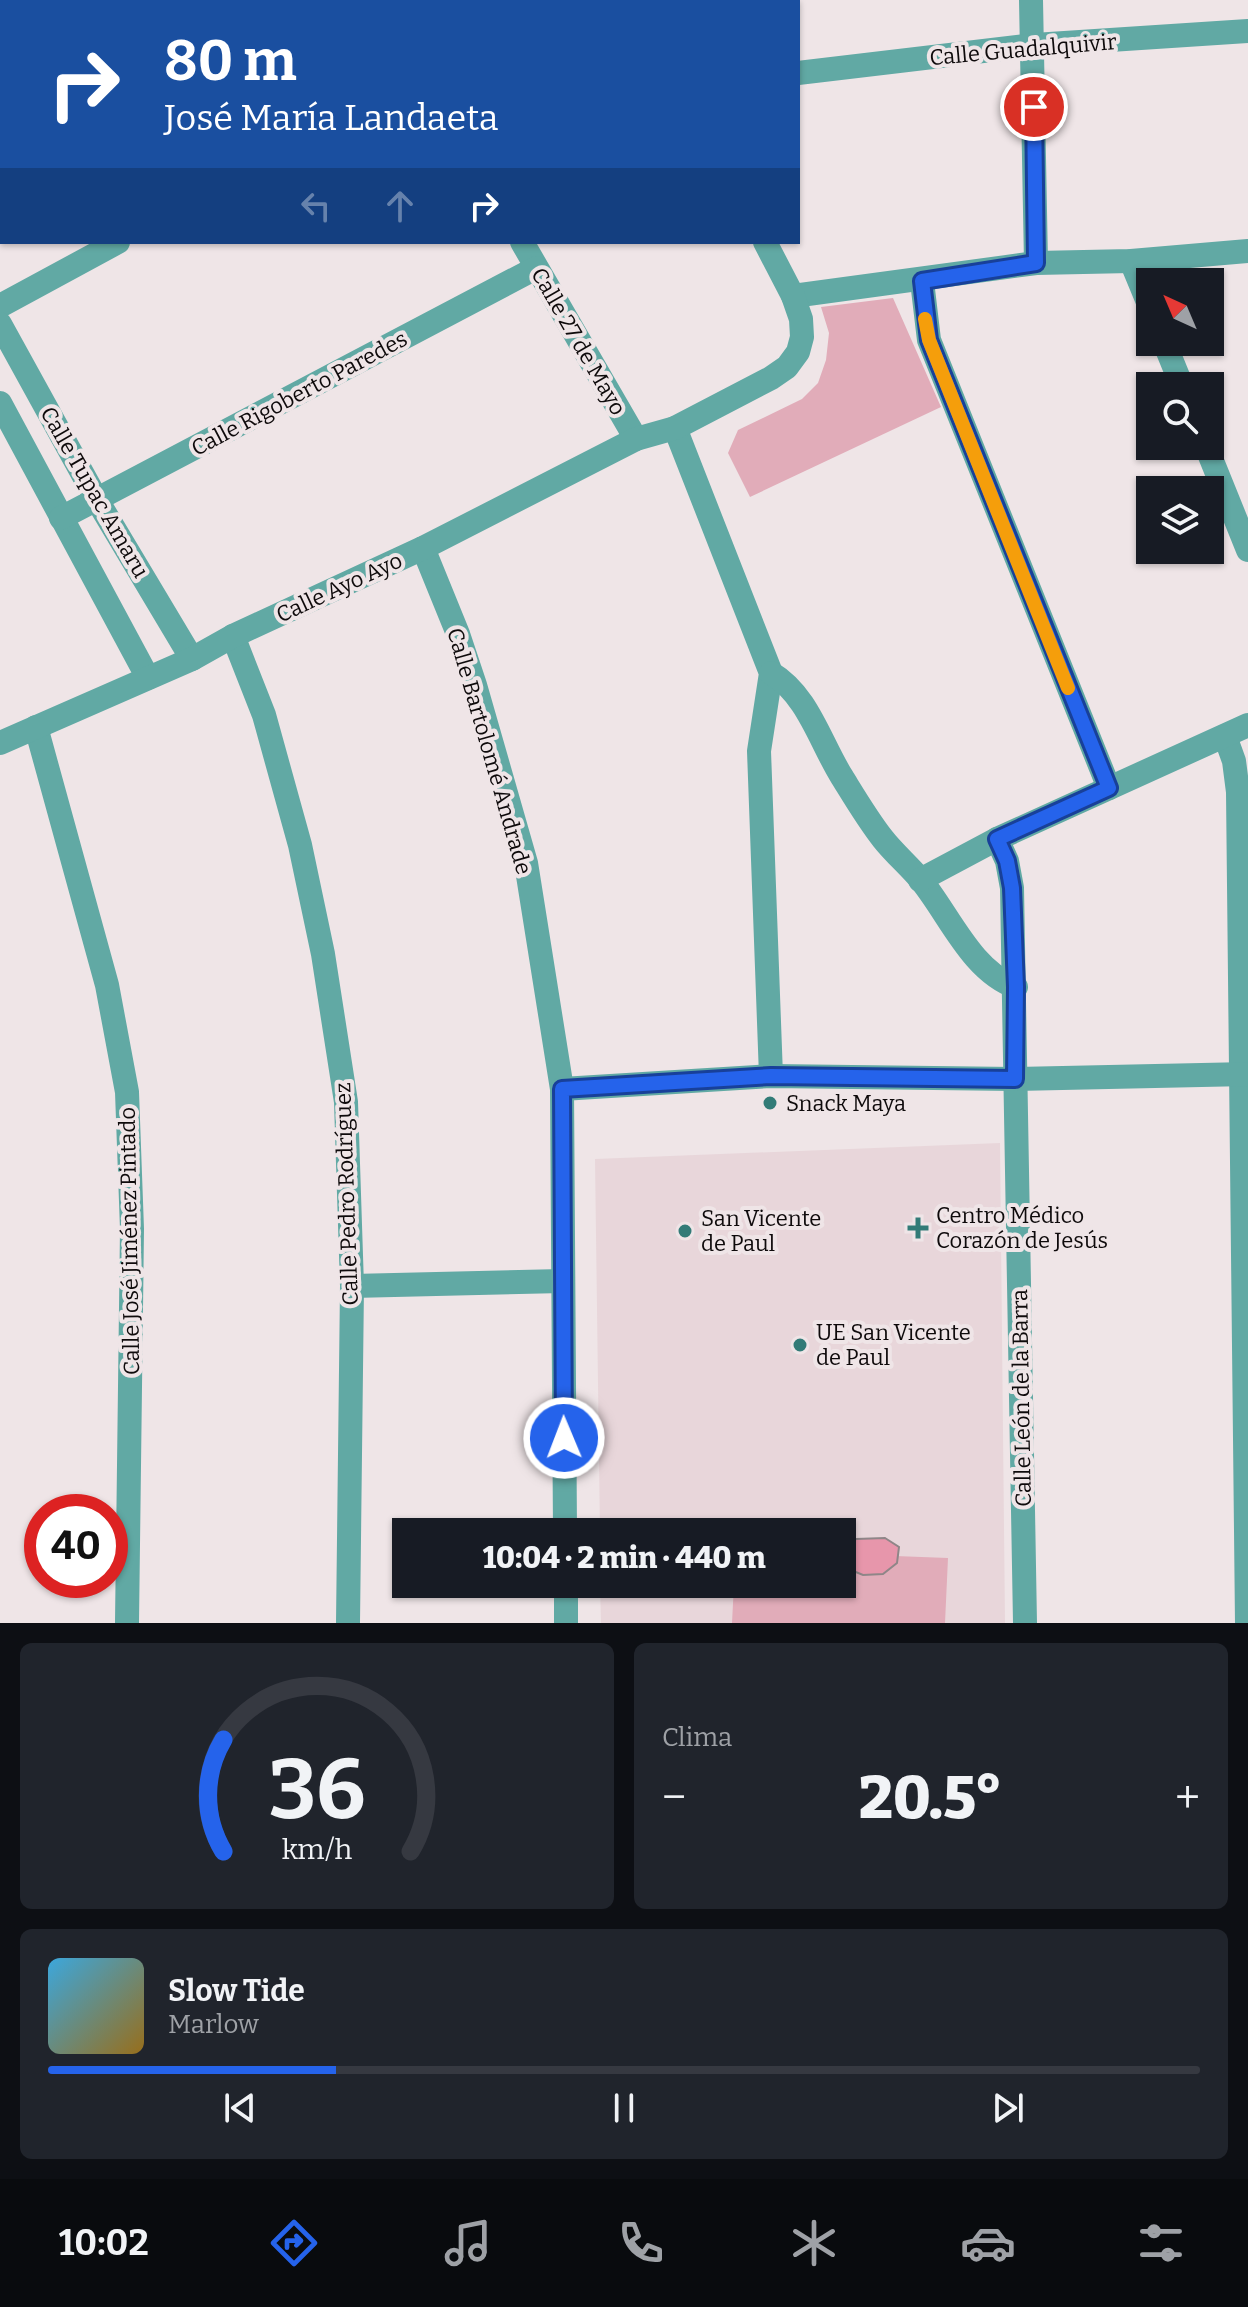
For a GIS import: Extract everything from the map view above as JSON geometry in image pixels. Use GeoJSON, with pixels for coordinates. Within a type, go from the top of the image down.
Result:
{"type":"FeatureCollection","features":[{"type":"Feature","properties":{"kind":"street"},"geometry":{"type":"LineString","coordinates":[[1031,0],[1036,263]]}},
{"type":"Feature","properties":{"kind":"street","name":"Calle Guadalquivir"},"geometry":{"type":"LineString","coordinates":[[800,73],[1034,45],[1248,31]]}},
{"type":"Feature","properties":{"kind":"street"},"geometry":{"type":"LineString","coordinates":[[0,306],[114,244]]}},
{"type":"Feature","properties":{"kind":"street","name":"Calle 27 de Mayo"},"geometry":{"type":"LineString","coordinates":[[523,244],[636,439]]}},
{"type":"Feature","properties":{"kind":"street","name":"Calle Ayo Ayo"},"geometry":{"type":"LineString","coordinates":[[0,743],[192,659],[233,636],[423,548],[636,439],[675,428],[787,367],[798,352],[802,337],[801,319],[793,296],[766,244]]}},
{"type":"Feature","properties":{"kind":"street"},"geometry":{"type":"LineString","coordinates":[[793,296],[922,281],[1036,263],[1131,261],[1248,251]]}},
{"type":"Feature","properties":{"kind":"street"},"geometry":{"type":"LineString","coordinates":[[1131,261],[1136,273]]}},
{"type":"Feature","properties":{"kind":"street","name":"Calle Rigoberto Paredes"},"geometry":{"type":"LineString","coordinates":[[61,518],[536,268]]}},
{"type":"Feature","properties":{"kind":"street"},"geometry":{"type":"LineString","coordinates":[[922,281],[929,340],[1109,788]]}},
{"type":"Feature","properties":{"kind":"street","name":"Calle Tupac Amaru"},"geometry":{"type":"LineString","coordinates":[[0,324],[10,364],[97,500],[192,659]]}},
{"type":"Feature","properties":{"kind":"street","name":"Calle Tupac Amaru"},"geometry":{"type":"LineString","coordinates":[[0,403],[148,678]]}},
{"type":"Feature","properties":{"kind":"street"},"geometry":{"type":"LineString","coordinates":[[675,428],[771,673],[759,751],[771,1076]]}},
{"type":"Feature","properties":{"kind":"street"},"geometry":{"type":"LineString","coordinates":[[1212,460],[1248,550]]}},
{"type":"Feature","properties":{"kind":"street","name":"Calle Bartolomé Andrade"},"geometry":{"type":"LineString","coordinates":[[423,548],[466,659],[526,863],[562,1089],[565,1518]]}},
{"type":"Feature","properties":{"kind":"street","name":"Calle Pedro Rodríguez"},"geometry":{"type":"LineString","coordinates":[[233,636],[264,715],[300,845],[323,954],[346,1102],[352,1286],[348,1623]]}},
{"type":"Feature","properties":{"kind":"street"},"geometry":{"type":"LineString","coordinates":[[771,673],[787,683],[806,710],[841,775],[883,838],[920,880],[977,958],[1000,981],[1016,987]]}},
{"type":"Feature","properties":{"kind":"street"},"geometry":{"type":"LineString","coordinates":[[920,880],[997,839],[1248,725]]}},
{"type":"Feature","properties":{"kind":"street","name":"Calle José Jiménez Pintado"},"geometry":{"type":"LineString","coordinates":[[36,727],[107,985],[127,1092],[132,1229],[127,1623]]}},
{"type":"Feature","properties":{"kind":"street"},"geometry":{"type":"LineString","coordinates":[[1225,736],[1234,761],[1238,792],[1244,1074],[1247,1623]]}},
{"type":"Feature","properties":{"kind":"street","name":"Calle León de la Barra"},"geometry":{"type":"LineString","coordinates":[[997,839],[1007,861],[1012,888],[1016,987],[1025,1623]]}},
{"type":"Feature","properties":{"kind":"street"},"geometry":{"type":"LineString","coordinates":[[562,1089],[771,1076],[1015,1079],[1244,1074]]}},
{"type":"Feature","properties":{"kind":"street"},"geometry":{"type":"LineString","coordinates":[[352,1286],[563,1281]]}},
{"type":"Feature","properties":{"kind":"street"},"geometry":{"type":"LineString","coordinates":[[566,1598],[566,1623]]}},
{"type":"Feature","properties":{"kind":"shaded area"},"geometry":{"type":"Polygon","coordinates":[[[893,298],[941,407],[750,497],[728,453],[738,430],[802,399],[818,383],[826,360],[829,333],[821,307],[893,298]]]}},
{"type":"Feature","properties":{"kind":"shaded area","name":"UE San Vicente de Paul"},"geometry":{"type":"Polygon","coordinates":[[[1000,1143],[1005,1623],[601,1623],[600,1598],[856,1598],[856,1518],[600,1518],[595,1159],[1000,1143]]]}},
{"type":"Feature","properties":{"kind":"shaded area"},"geometry":{"type":"Polygon","coordinates":[[[856,1555],[948,1558],[945,1623],[732,1623],[733,1598],[856,1598],[856,1555]]]}},
{"type":"Feature","properties":{"kind":"building"},"geometry":{"type":"Polygon","coordinates":[[[885,1538],[899,1547],[897,1563],[883,1574],[856,1572],[856,1539],[885,1538]]]}},
{"type":"Feature","properties":{"kind":"slow traffic"},"geometry":{"type":"LineString","coordinates":[[925,319],[929,340],[1068,688]]}},
{"type":"Feature","properties":{"kind":"place","name":"Snack Maya"},"geometry":{"type":"Point","coordinates":[770,1103]}},
{"type":"Feature","properties":{"kind":"place","name":"Centro Médico Corazón de Jesús"},"geometry":{"type":"Point","coordinates":[918,1228]}},
{"type":"Feature","properties":{"kind":"place","name":"San Vicente de Paul"},"geometry":{"type":"Point","coordinates":[685,1231]}},
{"type":"Feature","properties":{"kind":"place","name":"UE San Vicente de Paul"},"geometry":{"type":"Point","coordinates":[800,1345]}},
{"type":"Feature","properties":{"kind":"route"},"geometry":{"type":"LineString","coordinates":[[564,1438],[562,1089],[771,1076],[1015,1079],[1016,987],[1012,888],[1007,861],[997,839],[1109,788],[929,340],[922,281],[1036,263],[1034,107]]}}]}
